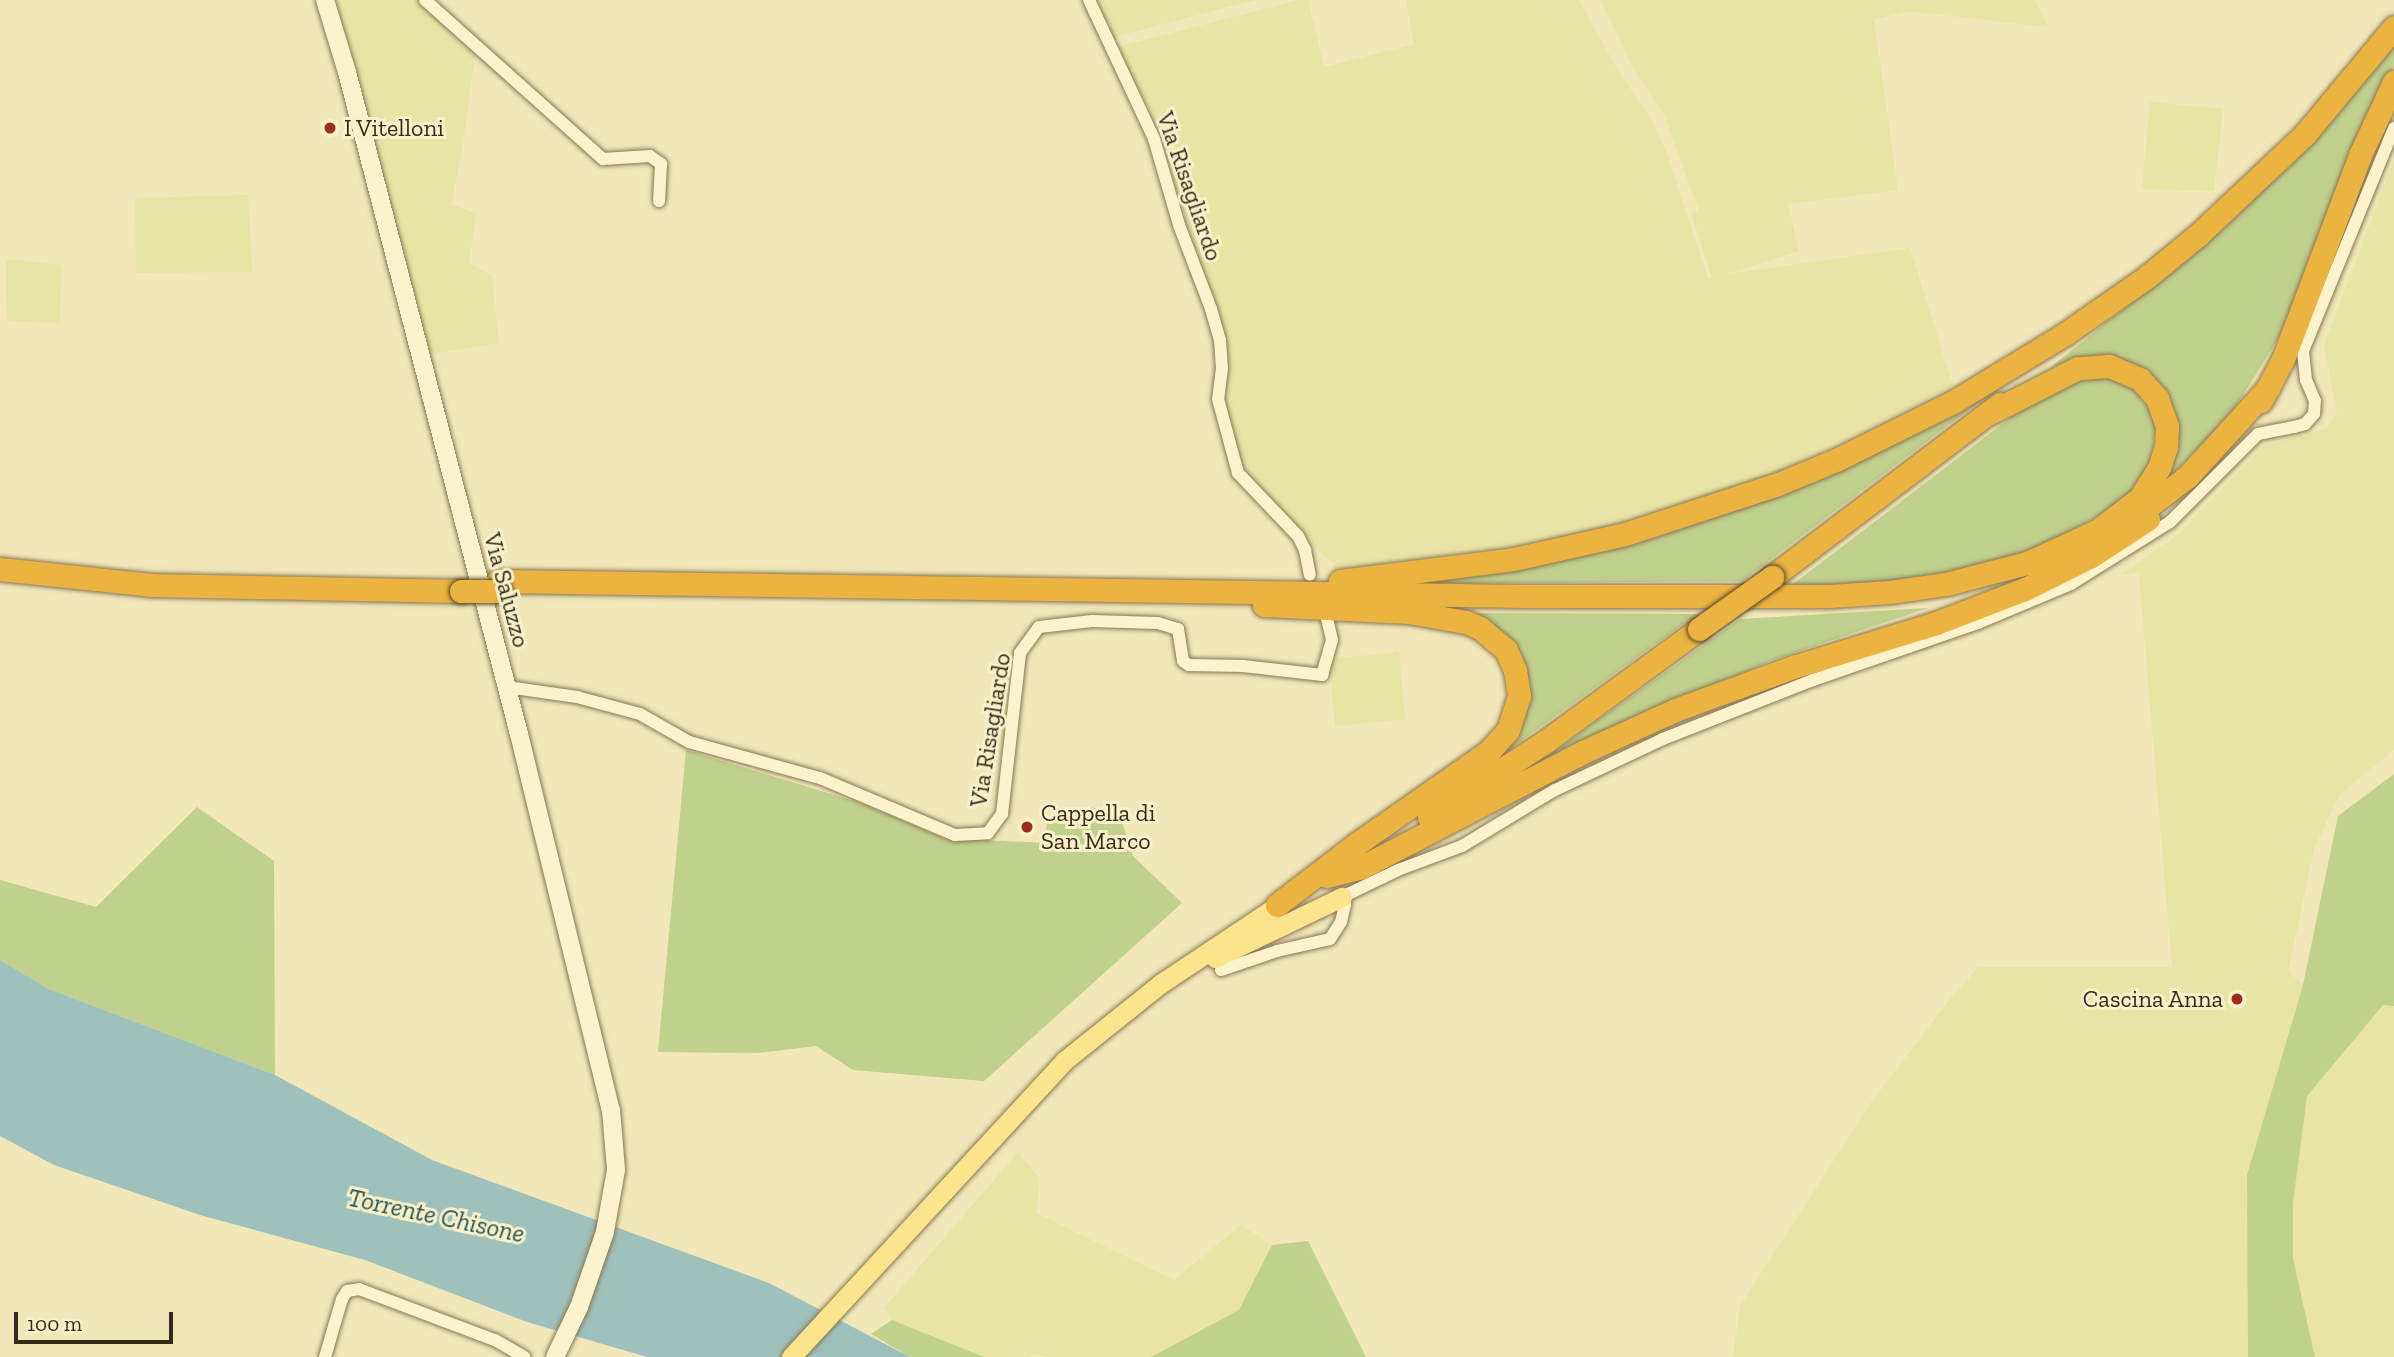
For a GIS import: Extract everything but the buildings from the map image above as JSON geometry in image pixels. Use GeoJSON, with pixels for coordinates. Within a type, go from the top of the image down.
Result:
{"type":"FeatureCollection","features":[{"type":"Feature","properties":{"kind":"highway"},"geometry":{"type":"LineString","coordinates":[[1326,876],[1453,803],[1546,741],[1772,577],[1990,413],[2044,363],[2129,297],[2148,276],[2270,169],[2364,66],[2394,27]]}},
{"type":"Feature","properties":{"kind":"highway"},"geometry":{"type":"LineString","coordinates":[[1326,876],[1362,867],[1583,752],[1675,710],[1793,667],[1936,623],[2054,575],[2123,537],[2164,507],[2211,463],[2252,416],[2268,388],[2305,304],[2360,155],[2394,82]]}},
{"type":"Feature","properties":{"kind":"highway"},"geometry":{"type":"LineString","coordinates":[[1212,595],[1501,561],[1625,534],[1710,509],[1838,459],[1952,402],[2055,340],[2148,276]]}},
{"type":"Feature","properties":{"kind":"highway"},"geometry":{"type":"LineString","coordinates":[[1212,595],[1226,592],[1830,596],[1919,589],[2027,563],[2110,523],[2126,511],[2152,482],[2166,447],[2167,426],[2157,398],[2140,379],[2109,366],[2078,368],[1990,413]]}},
{"type":"Feature","properties":{"kind":"highway"},"geometry":{"type":"LineString","coordinates":[[0,569],[151,585],[499,586],[1212,595],[1707,606],[1830,604],[1949,591],[2045,565],[2125,524],[2188,476],[2268,388]]}},
{"type":"Feature","properties":{"kind":"highway"},"geometry":{"type":"LineString","coordinates":[[0,559],[152,575],[460,586]]}},
{"type":"Feature","properties":{"kind":"highway"},"geometry":{"type":"LineString","coordinates":[[1212,595],[1296,609],[1409,611],[1449,617],[1480,628],[1493,637],[1512,660],[1519,682],[1514,717],[1497,744],[1302,884],[1277,905]]}},
{"type":"Feature","properties":{"kind":"main road","name":"Via Saluzzo"},"geometry":{"type":"LineString","coordinates":[[325,0],[347,72],[507,687],[611,1110],[616,1154],[612,1197],[596,1262],[555,1357]]}},
{"type":"Feature","properties":{"kind":"main road"},"geometry":{"type":"LineString","coordinates":[[791,1357],[870,1268],[1064,1061],[1160,984],[1277,905],[1326,876]]}},
{"type":"Feature","properties":{"kind":"main road"},"geometry":{"type":"LineString","coordinates":[[1160,984],[1342,897]]}},
{"type":"Feature","properties":{"kind":"street"},"geometry":{"type":"LineString","coordinates":[[425,0],[603,159],[650,156],[661,164],[659,201]]}},
{"type":"Feature","properties":{"kind":"street","name":"Via Risagliardo"},"geometry":{"type":"LineString","coordinates":[[1090,0],[1154,139],[1179,225],[1211,309],[1220,340],[1222,368],[1218,399],[1238,473],[1298,536],[1305,550],[1310,575]]}},
{"type":"Feature","properties":{"kind":"street"},"geometry":{"type":"LineString","coordinates":[[1221,970],[1277,951],[1329,939],[1342,922],[1345,904],[1342,897],[1398,870],[1462,846],[1555,790],[1663,739],[1813,680],[1978,624],[2071,584],[2170,522],[2258,434],[2305,424],[2312,419],[2315,407],[2306,380],[2303,351],[2394,128]]}},
{"type":"Feature","properties":{"kind":"street","name":"Via Risagliardo"},"geometry":{"type":"LineString","coordinates":[[507,687],[577,697],[640,714],[689,742],[820,778],[956,835],[988,833],[1002,814],[1020,653],[1039,627],[1092,621],[1158,623],[1178,629],[1183,661],[1189,665],[1265,668],[1322,675],[1332,640],[1327,618]]}},
{"type":"Feature","properties":{"kind":"street"},"geometry":{"type":"LineString","coordinates":[[325,1357],[342,1299],[347,1291],[359,1289],[495,1340],[526,1357]]}},
{"type":"Feature","properties":{"kind":"shaded area"},"geometry":{"type":"Polygon","coordinates":[[[336,0],[421,0],[476,48],[462,150],[451,204],[476,214],[469,263],[492,276],[499,343],[425,355],[336,0]]]}},
{"type":"Feature","properties":{"kind":"shaded area"},"geometry":{"type":"Polygon","coordinates":[[[1092,0],[1255,0],[1114,37],[1106,30],[1092,0]]]}},
{"type":"Feature","properties":{"kind":"shaded area"},"geometry":{"type":"Polygon","coordinates":[[[1299,0],[1308,0],[1324,67],[1414,44],[1406,0],[1579,0],[1617,69],[1651,119],[1666,151],[1708,279],[1712,278],[1691,212],[1699,211],[1664,114],[1634,70],[1600,0],[2035,0],[2048,27],[1909,11],[1874,20],[1898,190],[1788,204],[1799,251],[1727,274],[1910,248],[1953,386],[1787,468],[1624,524],[1521,545],[1335,570],[1334,563],[1310,544],[1237,466],[1223,411],[1221,326],[1151,113],[1117,47],[1299,0]]]}},
{"type":"Feature","properties":{"kind":"shaded area"},"geometry":{"type":"Polygon","coordinates":[[[2150,102],[2223,109],[2214,191],[2142,189],[2150,102]]]}},
{"type":"Feature","properties":{"kind":"shaded area"},"geometry":{"type":"Polygon","coordinates":[[[2394,160],[2394,750],[2339,795],[2314,849],[2288,971],[2303,985],[2247,1175],[2248,1357],[1733,1357],[1740,1306],[1870,1104],[1949,1000],[1979,967],[2172,967],[2139,573],[2122,574],[2176,536],[2264,446],[2327,428],[2337,413],[2324,345],[2394,160]]]}},
{"type":"Feature","properties":{"kind":"shaded area"},"geometry":{"type":"Polygon","coordinates":[[[248,195],[252,272],[136,273],[135,198],[248,195]]]}},
{"type":"Feature","properties":{"kind":"shaded area"},"geometry":{"type":"Polygon","coordinates":[[[6,259],[61,265],[60,323],[7,321],[6,259]]]}},
{"type":"Feature","properties":{"kind":"shaded area"},"geometry":{"type":"Polygon","coordinates":[[[1399,652],[1405,719],[1335,726],[1329,659],[1399,652]]]}},
{"type":"Feature","properties":{"kind":"shaded area"},"geometry":{"type":"Polygon","coordinates":[[[2383,1004],[2394,1006],[2394,1357],[2315,1357],[2293,1258],[2293,1203],[2307,1096],[2383,1004]]]}},
{"type":"Feature","properties":{"kind":"shaded area"},"geometry":{"type":"Polygon","coordinates":[[[1018,1152],[1040,1179],[1036,1213],[1174,1280],[1241,1225],[1272,1245],[1239,1310],[1151,1357],[1049,1357],[1034,1354],[1030,1357],[984,1357],[892,1320],[884,1308],[1018,1152]]]}},
{"type":"Feature","properties":{"kind":"green space"},"geometry":{"type":"Polygon","coordinates":[[[2394,36],[2394,65],[2350,162],[2286,326],[2230,416],[2156,490],[2177,447],[2171,402],[2147,370],[2102,357],[2052,366],[2189,257],[2290,166],[2394,36]]]}},
{"type":"Feature","properties":{"kind":"green space"},"geometry":{"type":"Polygon","coordinates":[[[2020,371],[1742,581],[1400,584],[1656,536],[2020,371]]]}},
{"type":"Feature","properties":{"kind":"green space"},"geometry":{"type":"Polygon","coordinates":[[[2096,373],[2131,385],[2157,421],[2150,463],[2127,499],[2027,556],[1907,583],[1788,588],[2027,405],[2096,373]]]}},
{"type":"Feature","properties":{"kind":"green space"},"geometry":{"type":"Polygon","coordinates":[[[1928,608],[1770,661],[1660,708],[1524,773],[1740,619],[1928,608]]]}},
{"type":"Feature","properties":{"kind":"green space"},"geometry":{"type":"Polygon","coordinates":[[[1457,613],[1697,614],[1478,772],[1511,740],[1531,693],[1521,652],[1492,628],[1457,613]]]}},
{"type":"Feature","properties":{"kind":"green space"},"geometry":{"type":"Polygon","coordinates":[[[686,750],[864,804],[944,838],[1046,843],[1047,818],[1092,807],[1121,819],[1133,856],[1182,903],[984,1081],[853,1070],[816,1046],[757,1053],[658,1052],[686,750]]]}},
{"type":"Feature","properties":{"kind":"green space"},"geometry":{"type":"Polygon","coordinates":[[[2394,774],[2394,1006],[2383,1005],[2307,1096],[2293,1203],[2293,1258],[2315,1357],[2248,1357],[2247,1175],[2303,985],[2338,816],[2394,774]]]}},
{"type":"Feature","properties":{"kind":"green space"},"geometry":{"type":"Polygon","coordinates":[[[197,807],[274,861],[275,1075],[49,989],[0,960],[0,880],[96,907],[197,807]]]}},
{"type":"Feature","properties":{"kind":"green space"},"geometry":{"type":"Polygon","coordinates":[[[1308,1241],[1366,1357],[1151,1357],[1239,1310],[1272,1245],[1308,1241]]]}},
{"type":"Feature","properties":{"kind":"green space"},"geometry":{"type":"Polygon","coordinates":[[[892,1320],[984,1357],[910,1357],[871,1334],[892,1320]]]}},
{"type":"Feature","properties":{"kind":"water","name":"Torrente Chisone"},"geometry":{"type":"Polygon","coordinates":[[[0,960],[49,989],[275,1075],[432,1160],[769,1283],[910,1357],[647,1357],[527,1322],[365,1260],[200,1215],[54,1165],[0,1136],[0,960]]]}},
{"type":"Feature","properties":{"kind":"place","name":"I Vitelloni"},"geometry":{"type":"Point","coordinates":[330,128]}},
{"type":"Feature","properties":{"kind":"place","name":"Cappella di San Marco"},"geometry":{"type":"Point","coordinates":[1027,827]}},
{"type":"Feature","properties":{"kind":"place","name":"Cascina Anna"},"geometry":{"type":"Point","coordinates":[2237,999]}}]}
